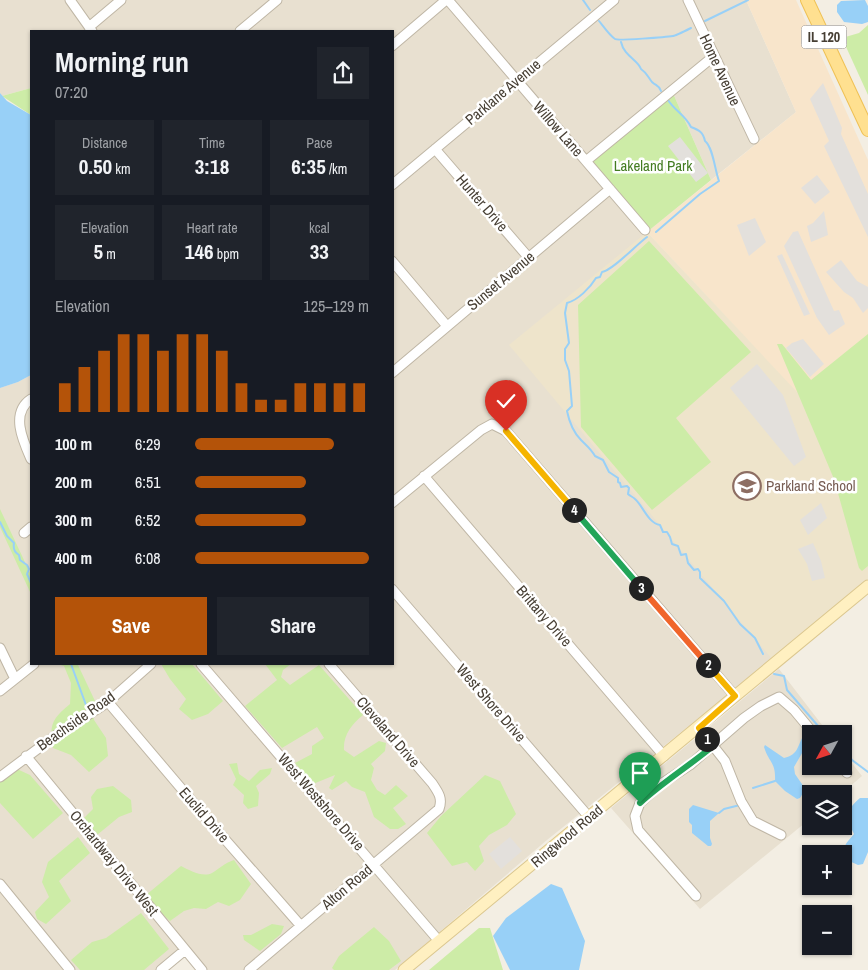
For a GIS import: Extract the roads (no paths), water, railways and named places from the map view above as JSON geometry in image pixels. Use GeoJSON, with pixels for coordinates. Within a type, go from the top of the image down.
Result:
{"type":"FeatureCollection","features":[{"type":"Feature","properties":{"kind":"main road","name":"IL 120"},"geometry":{"type":"LineString","coordinates":[[807,0],[868,130]]}},
{"type":"Feature","properties":{"kind":"street"},"geometry":{"type":"LineString","coordinates":[[70,0],[90,29],[121,0]]}},
{"type":"Feature","properties":{"kind":"street"},"geometry":{"type":"LineString","coordinates":[[241,30],[277,0]]}},
{"type":"Feature","properties":{"kind":"street"},"geometry":{"type":"LineString","coordinates":[[394,44],[447,0]]}},
{"type":"Feature","properties":{"kind":"street","name":"Willow Lane"},"geometry":{"type":"LineString","coordinates":[[447,0],[645,230]]}},
{"type":"Feature","properties":{"kind":"street","name":"Parklane Avenue"},"geometry":{"type":"LineString","coordinates":[[394,182],[614,0]]}},
{"type":"Feature","properties":{"kind":"street","name":"Home Avenue"},"geometry":{"type":"LineString","coordinates":[[688,0],[754,139]]}},
{"type":"Feature","properties":{"kind":"street"},"geometry":{"type":"LineString","coordinates":[[586,161],[714,56]]}},
{"type":"Feature","properties":{"kind":"street","name":"Hunter Drive"},"geometry":{"type":"LineString","coordinates":[[435,149],[529,258]]}},
{"type":"Feature","properties":{"kind":"street","name":"Sunset Avenue"},"geometry":{"type":"LineString","coordinates":[[394,371],[610,189]]}},
{"type":"Feature","properties":{"kind":"street"},"geometry":{"type":"LineString","coordinates":[[394,263],[447,326]]}},
{"type":"Feature","properties":{"kind":"street"},"geometry":{"type":"LineString","coordinates":[[30,400],[20,412],[20,426],[30,457]]}},
{"type":"Feature","properties":{"kind":"street"},"geometry":{"type":"LineString","coordinates":[[394,501],[481,430],[492,424],[506,431],[735,696]]}},
{"type":"Feature","properties":{"kind":"street","name":"Brittany Drive"},"geometry":{"type":"LineString","coordinates":[[424,476],[664,756]]}},
{"type":"Feature","properties":{"kind":"street","name":"Ringwood Road"},"geometry":{"type":"LineString","coordinates":[[404,970],[699,728],[868,586]]}},
{"type":"Feature","properties":{"kind":"street","name":"West Shore Drive"},"geometry":{"type":"LineString","coordinates":[[394,590],[589,818]]}},
{"type":"Feature","properties":{"kind":"street"},"geometry":{"type":"LineString","coordinates":[[0,648],[15,679]]}},
{"type":"Feature","properties":{"kind":"street"},"geometry":{"type":"LineString","coordinates":[[0,691],[33,665]]}},
{"type":"Feature","properties":{"kind":"street","name":"Beachside Road"},"geometry":{"type":"LineString","coordinates":[[0,777],[26,756],[108,702],[150,665]]}},
{"type":"Feature","properties":{"kind":"street","name":"West Westshore Drive"},"geometry":{"type":"LineString","coordinates":[[202,665],[439,941]]}},
{"type":"Feature","properties":{"kind":"street","name":"Cleveland Drive"},"geometry":{"type":"LineString","coordinates":[[330,665],[432,783],[442,802]]}},
{"type":"Feature","properties":{"kind":"street"},"geometry":{"type":"LineString","coordinates":[[696,896],[638,830],[634,816],[640,803],[654,790],[690,765],[744,718],[761,706],[779,697],[794,710],[806,725]]}},
{"type":"Feature","properties":{"kind":"street","name":"Euclid Drive"},"geometry":{"type":"LineString","coordinates":[[108,702],[301,926]]}},
{"type":"Feature","properties":{"kind":"street"},"geometry":{"type":"LineString","coordinates":[[699,728],[725,761],[741,801],[753,821],[781,835]]}},
{"type":"Feature","properties":{"kind":"street","name":"Orchardway Drive West"},"geometry":{"type":"LineString","coordinates":[[26,756],[202,970]]}},
{"type":"Feature","properties":{"kind":"street","name":"Alton Road"},"geometry":{"type":"LineString","coordinates":[[249,970],[439,809],[442,802]]}},
{"type":"Feature","properties":{"kind":"street"},"geometry":{"type":"LineString","coordinates":[[0,884],[70,970]]}},
{"type":"Feature","properties":{"kind":"street"},"geometry":{"type":"LineString","coordinates":[[161,970],[186,950]]}},
{"type":"Feature","properties":{"kind":"water"},"geometry":{"type":"Polygon","coordinates":[[[865,0],[868,6],[868,22],[862,24],[844,22],[837,12],[837,5],[841,1],[865,0]]]}},
{"type":"Feature","properties":{"kind":"water"},"geometry":{"type":"Polygon","coordinates":[[[0,93],[7,101],[30,114],[30,376],[0,388],[0,93]]]}},
{"type":"Feature","properties":{"kind":"water"},"geometry":{"type":"Polygon","coordinates":[[[802,739],[802,753],[794,767],[795,774],[803,785],[802,795],[797,799],[775,781],[773,766],[764,747],[765,745],[784,758],[789,757],[795,752],[802,739]]]}},
{"type":"Feature","properties":{"kind":"water"},"geometry":{"type":"Polygon","coordinates":[[[860,798],[868,798],[868,852],[863,864],[858,865],[852,862],[852,845],[846,845],[854,834],[852,830],[852,807],[860,798]]]}},
{"type":"Feature","properties":{"kind":"water"},"geometry":{"type":"Polygon","coordinates":[[[693,805],[719,813],[710,821],[711,846],[708,846],[692,833],[692,825],[689,822],[689,809],[693,805]]]}},
{"type":"Feature","properties":{"kind":"water"},"geometry":{"type":"Polygon","coordinates":[[[551,884],[562,888],[585,941],[579,970],[510,970],[493,936],[506,918],[551,884]]]}},
{"type":"Feature","properties":{"kind":"waterway"},"geometry":{"type":"LineString","coordinates":[[583,0],[590,10]]}},
{"type":"Feature","properties":{"kind":"waterway"},"geometry":{"type":"LineString","coordinates":[[705,21],[748,0]]}},
{"type":"Feature","properties":{"kind":"waterway"},"geometry":{"type":"LineString","coordinates":[[599,21],[615,39],[673,36],[691,28]]}},
{"type":"Feature","properties":{"kind":"waterway"},"geometry":{"type":"LineString","coordinates":[[621,42],[625,51],[661,91]]}},
{"type":"Feature","properties":{"kind":"waterway"},"geometry":{"type":"LineString","coordinates":[[656,232],[700,194],[719,181],[712,154],[702,133],[691,127],[668,100]]}},
{"type":"Feature","properties":{"kind":"waterway"},"geometry":{"type":"LineString","coordinates":[[647,237],[618,263],[602,272],[600,277],[596,278],[587,290],[567,303],[565,313],[569,343],[565,349],[565,360],[569,371],[572,406],[567,411],[568,415],[578,437],[595,456],[603,460],[609,472],[618,478],[621,487],[627,486],[629,488],[628,494],[638,502],[652,521],[660,525],[663,532],[667,532],[672,544],[678,546],[681,555],[686,554],[688,563],[694,570],[698,569],[700,578],[724,601],[740,624],[755,638],[763,654]]}},
{"type":"Feature","properties":{"kind":"waterway"},"geometry":{"type":"LineString","coordinates":[[0,522],[7,536],[14,543],[14,550],[19,555],[20,560],[27,565],[29,569],[27,574],[30,581]]}},
{"type":"Feature","properties":{"kind":"waterway"},"geometry":{"type":"LineString","coordinates":[[71,665],[86,705]]}},
{"type":"Feature","properties":{"kind":"waterway"},"geometry":{"type":"LineString","coordinates":[[774,674],[784,676],[787,690],[817,725]]}},
{"type":"Feature","properties":{"kind":"waterway"},"geometry":{"type":"LineString","coordinates":[[852,760],[868,772]]}},
{"type":"Feature","properties":{"kind":"waterway"},"geometry":{"type":"LineString","coordinates":[[753,788],[775,781]]}},
{"type":"Feature","properties":{"kind":"waterway"},"geometry":{"type":"LineString","coordinates":[[719,813],[724,809],[740,805]]}},
{"type":"Feature","properties":{"kind":"place","name":"Parkland School"},"geometry":{"type":"Point","coordinates":[747,486]}},
{"type":"Feature","properties":{"kind":"park label","name":"Lakeland Park"},"geometry":{"type":"Point","coordinates":[653,166]}}]}
